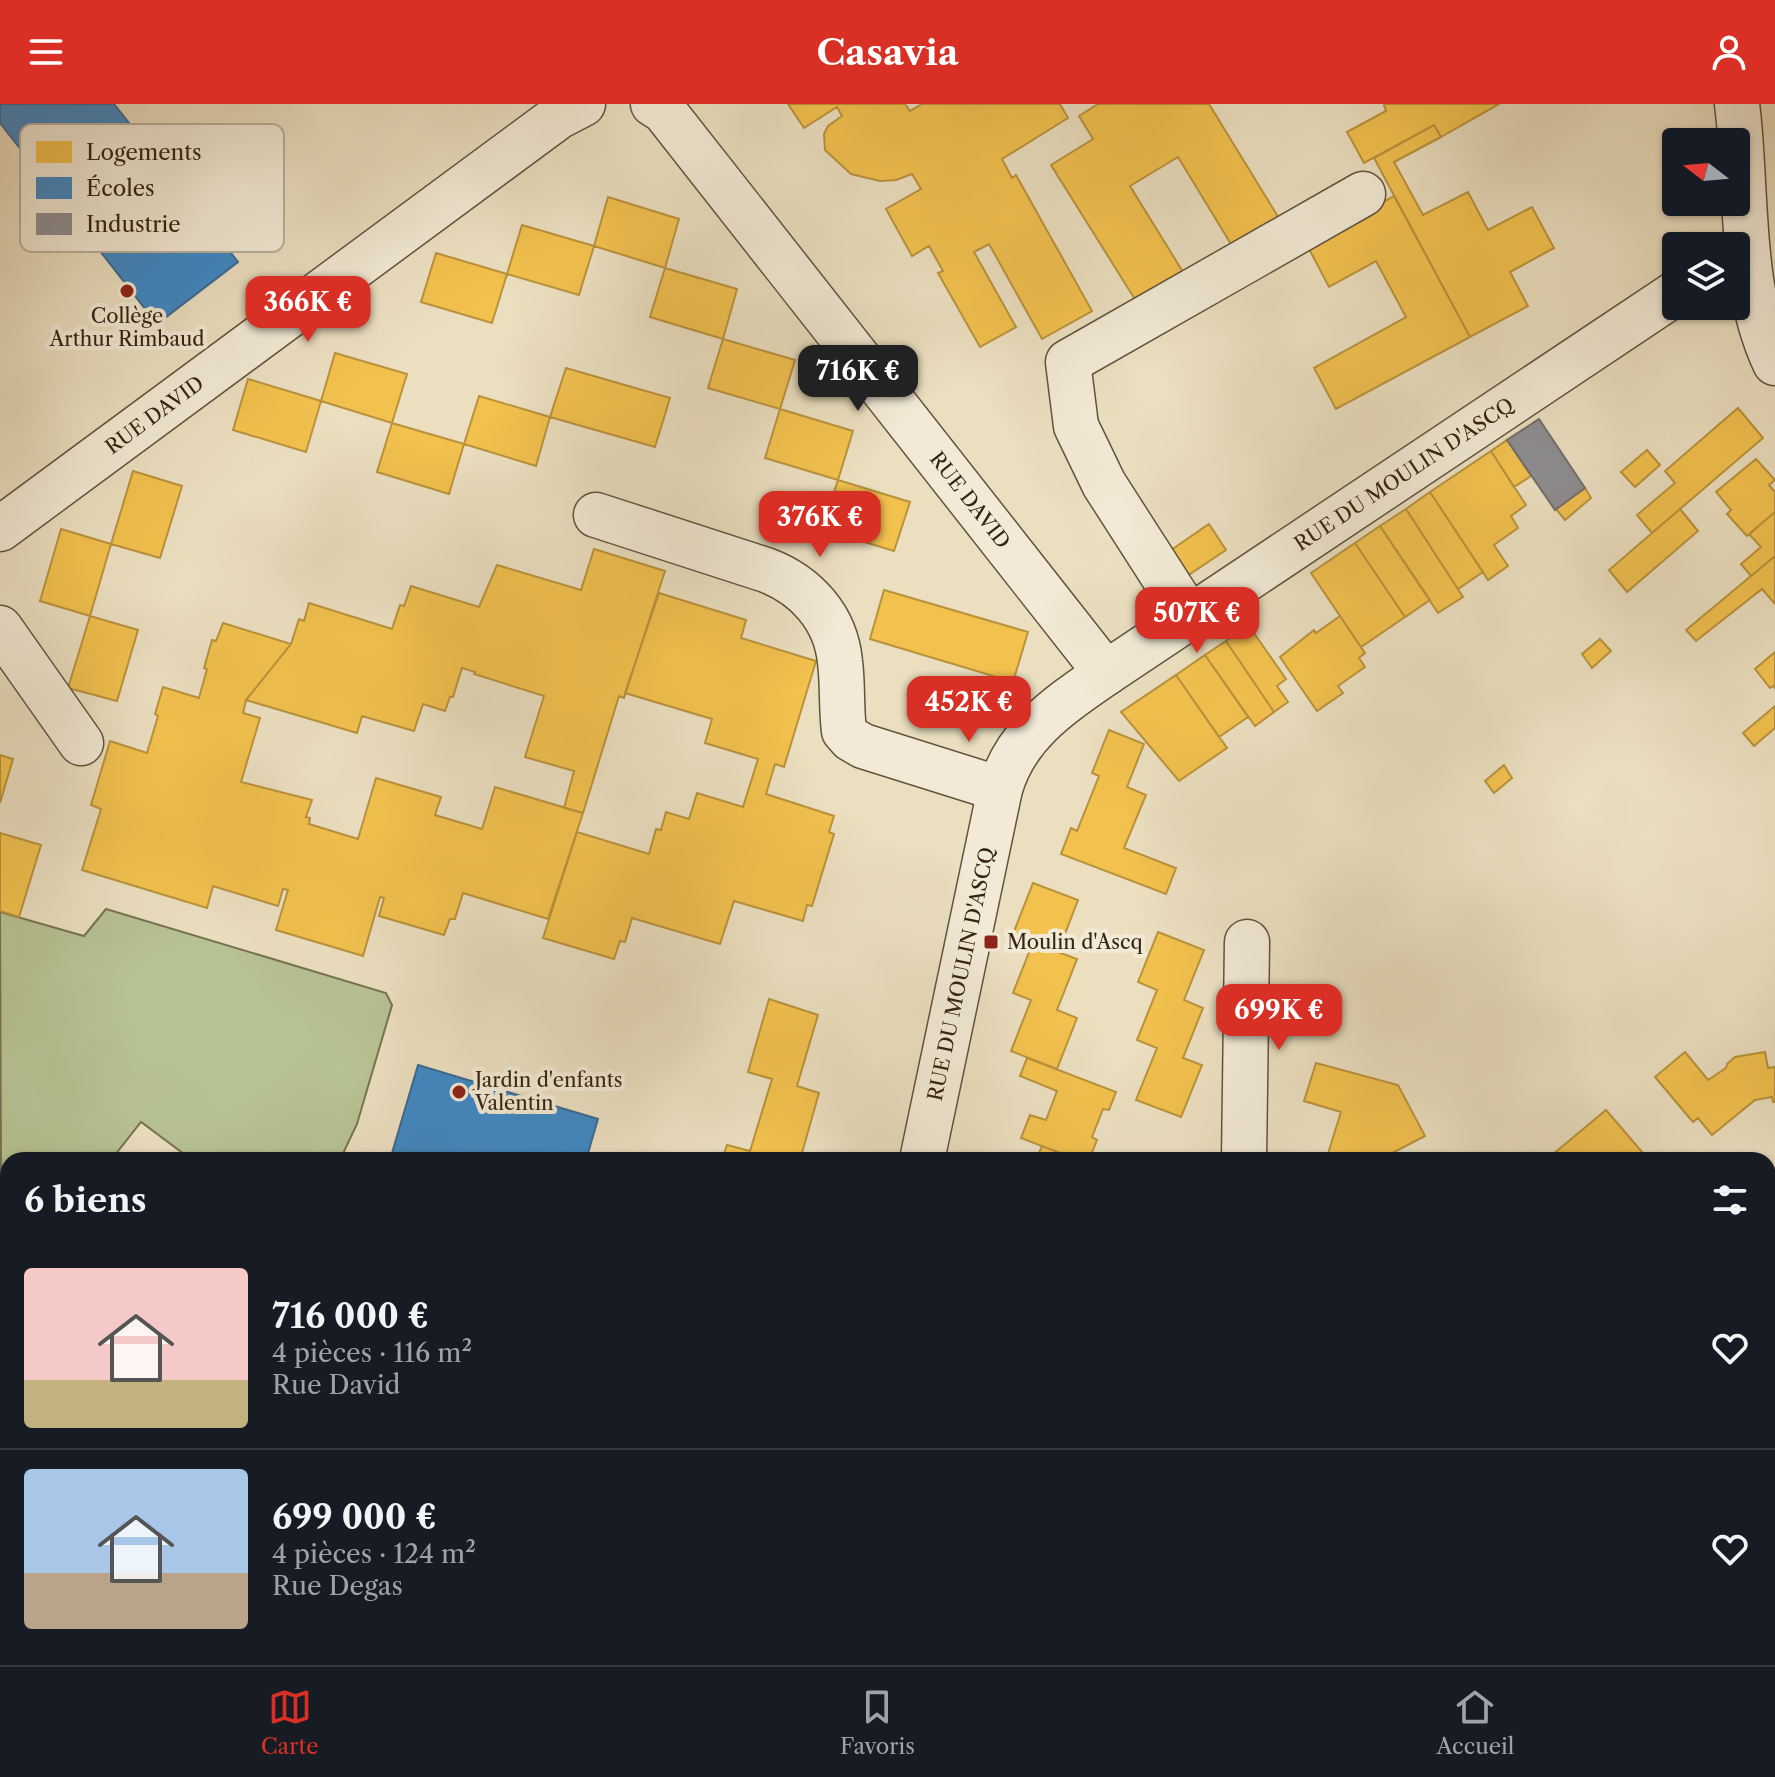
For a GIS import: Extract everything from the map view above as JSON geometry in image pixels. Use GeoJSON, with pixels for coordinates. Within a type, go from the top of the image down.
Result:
{"type":"FeatureCollection","features":[{"type":"Feature","properties":{"kind":"street","name":"RUE DAVID"},"geometry":{"type":"LineString","coordinates":[[0,529],[545,126],[583,104]]}},
{"type":"Feature","properties":{"kind":"street","name":"RUE DAVID"},"geometry":{"type":"LineString","coordinates":[[653,104],[664,111],[1106,673]]}},
{"type":"Feature","properties":{"kind":"street"},"geometry":{"type":"LineString","coordinates":[[1737,104],[1760,171],[1746,232]]}},
{"type":"Feature","properties":{"kind":"street"},"geometry":{"type":"LineString","coordinates":[[1190,618],[1104,484],[1076,426],[1068,362],[1363,194]]}},
{"type":"Feature","properties":{"kind":"street"},"geometry":{"type":"LineString","coordinates":[[1750,283],[1763,338],[1775,363]]}},
{"type":"Feature","properties":{"kind":"street","name":"RUE DU MOULIN D'ASCQ"},"geometry":{"type":"LineString","coordinates":[[924,1152],[1000,789],[1014,754],[1031,730],[1054,709],[1106,673],[1662,302]]}},
{"type":"Feature","properties":{"kind":"street"},"geometry":{"type":"LineString","coordinates":[[596,515],[766,570],[802,588],[821,611],[837,641],[844,731],[851,739],[863,746],[1000,789]]}},
{"type":"Feature","properties":{"kind":"street"},"geometry":{"type":"LineString","coordinates":[[0,628],[81,743]]}},
{"type":"Feature","properties":{"kind":"street"},"geometry":{"type":"LineString","coordinates":[[1244,1152],[1247,942]]}},
{"type":"Feature","properties":{"kind":"green space"},"geometry":{"type":"Polygon","coordinates":[[[106,909],[386,993],[392,1005],[357,1124],[344,1152],[181,1152],[141,1122],[117,1152],[1,1152],[0,912],[84,936],[106,909]]]}},
{"type":"Feature","properties":{"kind":"building: Logements"},"geometry":{"type":"Polygon","coordinates":[[[788,104],[905,104],[910,111],[922,104],[1060,104],[1068,118],[1002,159],[1012,178],[1016,175],[1092,311],[1042,339],[989,244],[974,252],[1016,327],[980,347],[938,273],[943,271],[929,246],[912,256],[886,209],[921,189],[912,174],[896,180],[880,181],[851,174],[825,150],[824,134],[828,126],[842,116],[837,107],[804,128],[788,104]]]}},
{"type":"Feature","properties":{"kind":"building: Logements"},"geometry":{"type":"Polygon","coordinates":[[[1098,104],[1209,104],[1280,220],[1234,249],[1178,157],[1130,186],[1183,272],[1136,301],[1051,165],[1093,139],[1079,116],[1098,104]]]}},
{"type":"Feature","properties":{"kind":"building: Logements"},"geometry":{"type":"Polygon","coordinates":[[[1386,104],[1499,104],[1441,137],[1434,125],[1364,163],[1347,132],[1386,111],[1386,104]]]}},
{"type":"Feature","properties":{"kind":"building: Logements"},"geometry":{"type":"Polygon","coordinates":[[[1434,125],[1441,137],[1394,162],[1423,215],[1468,192],[1488,230],[1532,207],[1554,248],[1510,272],[1528,306],[1470,337],[1374,158],[1434,125]]]}},
{"type":"Feature","properties":{"kind":"building: Logements"},"geometry":{"type":"Polygon","coordinates":[[[1394,196],[1470,337],[1336,409],[1314,368],[1406,317],[1376,261],[1329,287],[1306,243],[1394,196]]]}},
{"type":"Feature","properties":{"kind":"building: Logements"},"geometry":{"type":"Polygon","coordinates":[[[608,197],[679,219],[665,268],[594,246],[608,197]]]}},
{"type":"Feature","properties":{"kind":"building: Logements"},"geometry":{"type":"Polygon","coordinates":[[[522,225],[594,246],[579,295],[507,274],[522,225]]]}},
{"type":"Feature","properties":{"kind":"building: Logements"},"geometry":{"type":"Polygon","coordinates":[[[436,253],[507,274],[492,323],[421,302],[436,253]]]}},
{"type":"Feature","properties":{"kind":"building: Logements"},"geometry":{"type":"Polygon","coordinates":[[[665,268],[737,289],[723,339],[650,317],[665,268]]]}},
{"type":"Feature","properties":{"kind":"building: Logements"},"geometry":{"type":"Polygon","coordinates":[[[723,339],[795,360],[780,409],[708,388],[723,339]]]}},
{"type":"Feature","properties":{"kind":"building: Logements"},"geometry":{"type":"Polygon","coordinates":[[[335,353],[407,374],[392,423],[321,401],[335,353]]]}},
{"type":"Feature","properties":{"kind":"building: Logements"},"geometry":{"type":"Polygon","coordinates":[[[566,368],[670,398],[655,447],[550,417],[566,368]]]}},
{"type":"Feature","properties":{"kind":"building: Logements"},"geometry":{"type":"Polygon","coordinates":[[[248,379],[321,401],[306,452],[233,430],[248,379]]]}},
{"type":"Feature","properties":{"kind":"building: Logements"},"geometry":{"type":"Polygon","coordinates":[[[479,396],[550,417],[536,466],[464,444],[479,396]]]}},
{"type":"Feature","properties":{"kind":"building: Logements"},"geometry":{"type":"Polygon","coordinates":[[[1738,408],[1763,438],[1652,533],[1637,515],[1675,483],[1665,471],[1738,408]]]}},
{"type":"Feature","properties":{"kind":"building: Logements"},"geometry":{"type":"Polygon","coordinates":[[[780,409],[853,431],[838,480],[765,458],[780,409]]]}},
{"type":"Feature","properties":{"kind":"building: Logements"},"geometry":{"type":"Polygon","coordinates":[[[392,423],[464,444],[449,494],[377,472],[392,423]]]}},
{"type":"Feature","properties":{"kind":"building: Logements"},"geometry":{"type":"Polygon","coordinates":[[[1507,440],[1531,476],[1514,487],[1491,451],[1507,440]]]}},
{"type":"Feature","properties":{"kind":"building: Logements"},"geometry":{"type":"Polygon","coordinates":[[[1647,450],[1660,465],[1635,487],[1621,472],[1647,450]]]}},
{"type":"Feature","properties":{"kind":"building: Logements"},"geometry":{"type":"Polygon","coordinates":[[[1491,451],[1526,505],[1511,516],[1518,528],[1494,545],[1508,566],[1488,580],[1430,492],[1491,451]]]}},
{"type":"Feature","properties":{"kind":"building: Logements"},"geometry":{"type":"Polygon","coordinates":[[[1756,459],[1775,480],[1769,485],[1775,492],[1775,512],[1747,536],[1727,514],[1731,510],[1716,492],[1756,459]]]}},
{"type":"Feature","properties":{"kind":"building: Logements"},"geometry":{"type":"Polygon","coordinates":[[[133,471],[182,486],[160,558],[111,544],[133,471]]]}},
{"type":"Feature","properties":{"kind":"building: Logements"},"geometry":{"type":"Polygon","coordinates":[[[838,480],[910,502],[894,551],[822,529],[838,480]]]}},
{"type":"Feature","properties":{"kind":"building: Logements"},"geometry":{"type":"Polygon","coordinates":[[[1585,488],[1591,498],[1565,520],[1556,509],[1585,488]]]}},
{"type":"Feature","properties":{"kind":"building: Logements"},"geometry":{"type":"Polygon","coordinates":[[[1430,492],[1483,572],[1458,589],[1406,509],[1430,492]]]}},
{"type":"Feature","properties":{"kind":"building: Logements"},"geometry":{"type":"Polygon","coordinates":[[[1406,509],[1463,597],[1438,613],[1380,526],[1406,509]]]}},
{"type":"Feature","properties":{"kind":"building: Logements"},"geometry":{"type":"Polygon","coordinates":[[[1680,509],[1698,531],[1627,592],[1609,570],[1680,509]]]}},
{"type":"Feature","properties":{"kind":"building: Logements"},"geometry":{"type":"Polygon","coordinates":[[[1775,512],[1775,556],[1751,576],[1741,564],[1761,547],[1749,534],[1775,512]]]}},
{"type":"Feature","properties":{"kind":"building: Logements"},"geometry":{"type":"Polygon","coordinates":[[[1209,524],[1226,550],[1181,580],[1164,555],[1209,524]]]}},
{"type":"Feature","properties":{"kind":"building: Logements"},"geometry":{"type":"Polygon","coordinates":[[[1380,526],[1430,600],[1405,617],[1355,543],[1380,526]]]}},
{"type":"Feature","properties":{"kind":"building: Logements"},"geometry":{"type":"Polygon","coordinates":[[[61,529],[111,544],[90,616],[40,601],[61,529]]]}},
{"type":"Feature","properties":{"kind":"building: Logements"},"geometry":{"type":"Polygon","coordinates":[[[1355,543],[1405,617],[1361,647],[1311,573],[1355,543]]]}},
{"type":"Feature","properties":{"kind":"building: Logements"},"geometry":{"type":"Polygon","coordinates":[[[594,549],[665,571],[624,698],[619,696],[583,813],[564,808],[574,771],[525,757],[544,696],[475,672],[462,668],[445,711],[423,704],[414,731],[362,716],[357,733],[246,700],[291,644],[299,619],[304,621],[309,603],[392,629],[411,586],[479,607],[497,565],[581,590],[594,549]]]}},
{"type":"Feature","properties":{"kind":"building: Logements"},"geometry":{"type":"Polygon","coordinates":[[[1775,556],[1775,604],[1762,589],[1696,641],[1686,630],[1775,556]]]}},
{"type":"Feature","properties":{"kind":"building: Logements"},"geometry":{"type":"Polygon","coordinates":[[[884,590],[1028,632],[1013,682],[870,639],[884,590]]]}},
{"type":"Feature","properties":{"kind":"building: Logements"},"geometry":{"type":"Polygon","coordinates":[[[659,593],[746,620],[741,638],[816,661],[784,767],[775,764],[766,794],[834,816],[829,832],[834,834],[812,906],[807,905],[803,921],[734,901],[720,944],[632,918],[625,942],[620,941],[614,959],[543,938],[577,832],[649,854],[656,829],[661,830],[666,812],[689,819],[697,793],[743,807],[758,759],[705,743],[712,719],[625,693],[659,593]]]}},
{"type":"Feature","properties":{"kind":"building: Logements"},"geometry":{"type":"Polygon","coordinates":[[[90,616],[138,630],[117,701],[68,688],[90,616]]]}},
{"type":"Feature","properties":{"kind":"building: Logements"},"geometry":{"type":"Polygon","coordinates":[[[1340,616],[1365,653],[1359,658],[1365,667],[1338,686],[1343,693],[1317,711],[1280,657],[1314,630],[1316,633],[1340,616]]]}},
{"type":"Feature","properties":{"kind":"building: Logements"},"geometry":{"type":"Polygon","coordinates":[[[223,623],[291,644],[246,700],[243,713],[260,718],[241,782],[312,800],[306,817],[310,818],[309,824],[358,839],[376,778],[441,797],[435,815],[482,829],[495,787],[583,813],[548,919],[463,893],[455,919],[450,919],[444,935],[379,916],[384,898],[380,897],[363,956],[276,930],[288,890],[283,889],[278,906],[213,886],[207,908],[82,870],[101,809],[91,805],[110,741],[147,753],[163,687],[199,698],[212,640],[216,641],[223,623]]]}},
{"type":"Feature","properties":{"kind":"building: Logements"},"geometry":{"type":"Polygon","coordinates":[[[1249,626],[1286,679],[1277,686],[1288,702],[1274,712],[1226,641],[1249,626]]]}},
{"type":"Feature","properties":{"kind":"building: Logements"},"geometry":{"type":"Polygon","coordinates":[[[1600,639],[1611,651],[1592,668],[1582,654],[1600,639]]]}},
{"type":"Feature","properties":{"kind":"building: Logements"},"geometry":{"type":"Polygon","coordinates":[[[1226,641],[1274,712],[1255,726],[1205,655],[1226,641]]]}},
{"type":"Feature","properties":{"kind":"building: Logements"},"geometry":{"type":"Polygon","coordinates":[[[1775,652],[1775,688],[1770,688],[1755,669],[1775,652]]]}},
{"type":"Feature","properties":{"kind":"building: Logements"},"geometry":{"type":"Polygon","coordinates":[[[1205,655],[1248,717],[1219,737],[1176,675],[1205,655]]]}},
{"type":"Feature","properties":{"kind":"building: Logements"},"geometry":{"type":"Polygon","coordinates":[[[1176,675],[1227,748],[1179,781],[1121,712],[1176,675]]]}},
{"type":"Feature","properties":{"kind":"building: Logements"},"geometry":{"type":"Polygon","coordinates":[[[1775,706],[1775,728],[1754,746],[1743,733],[1775,706]]]}},
{"type":"Feature","properties":{"kind":"building: Logements"},"geometry":{"type":"Polygon","coordinates":[[[1109,730],[1144,744],[1127,787],[1146,795],[1124,848],[1176,868],[1166,894],[1061,854],[1071,828],[1077,831],[1099,776],[1092,773],[1109,730]]]}},
{"type":"Feature","properties":{"kind":"building: Logements"},"geometry":{"type":"Polygon","coordinates":[[[0,755],[13,759],[0,803],[0,755]]]}},
{"type":"Feature","properties":{"kind":"building: Logements"},"geometry":{"type":"Polygon","coordinates":[[[1504,765],[1512,778],[1494,793],[1485,781],[1504,765]]]}},
{"type":"Feature","properties":{"kind":"building: Logements"},"geometry":{"type":"Polygon","coordinates":[[[0,833],[41,845],[19,917],[0,911],[0,833]]]}},
{"type":"Feature","properties":{"kind":"building: Logements"},"geometry":{"type":"Polygon","coordinates":[[[1033,883],[1078,900],[1058,952],[1077,959],[1057,1010],[1077,1018],[1057,1069],[1011,1051],[1031,1000],[1013,993],[1033,942],[1013,934],[1033,883]]]}},
{"type":"Feature","properties":{"kind":"building: Logements"},"geometry":{"type":"Polygon","coordinates":[[[1158,932],[1204,950],[1184,1000],[1203,1008],[1183,1058],[1202,1065],[1181,1117],[1136,1100],[1157,1048],[1137,1040],[1157,990],[1138,982],[1158,932]]]}},
{"type":"Feature","properties":{"kind":"building: Logements"},"geometry":{"type":"Polygon","coordinates":[[[769,999],[818,1015],[797,1086],[819,1093],[802,1152],[725,1152],[727,1145],[750,1151],[772,1079],[748,1072],[769,999]]]}},
{"type":"Feature","properties":{"kind":"building: Logements"},"geometry":{"type":"Polygon","coordinates":[[[1685,1052],[1708,1080],[1726,1068],[1735,1057],[1765,1052],[1768,1068],[1775,1067],[1775,1102],[1772,1097],[1755,1100],[1712,1135],[1698,1118],[1693,1122],[1655,1077],[1685,1052]]]}},
{"type":"Feature","properties":{"kind":"building: Logements"},"geometry":{"type":"Polygon","coordinates":[[[1027,1058],[1116,1092],[1109,1110],[1103,1109],[1092,1137],[1097,1140],[1092,1152],[1057,1152],[1021,1138],[1030,1115],[1046,1120],[1057,1091],[1020,1076],[1027,1058]]]}},
{"type":"Feature","properties":{"kind":"building: Logements"},"geometry":{"type":"Polygon","coordinates":[[[1316,1063],[1398,1085],[1425,1136],[1394,1152],[1328,1152],[1341,1112],[1304,1101],[1316,1063]]]}},
{"type":"Feature","properties":{"kind":"building: Logements"},"geometry":{"type":"Polygon","coordinates":[[[1606,1110],[1642,1152],[1556,1152],[1606,1110]]]}},
{"type":"Feature","properties":{"kind":"building: Logements"},"geometry":{"type":"Polygon","coordinates":[[[1042,1146],[1057,1152],[1039,1152],[1042,1146]]]}},
{"type":"Feature","properties":{"kind":"building: Écoles"},"geometry":{"type":"Polygon","coordinates":[[[0,104],[114,104],[130,124],[20,124],[20,149],[0,123],[0,104]]]}},
{"type":"Feature","properties":{"kind":"building: Écoles"},"geometry":{"type":"Polygon","coordinates":[[[101,252],[230,252],[238,262],[157,324],[101,252]]]}},
{"type":"Feature","properties":{"kind":"building: Écoles","name":"Jardin d'enfants Valentin"},"geometry":{"type":"Polygon","coordinates":[[[418,1065],[598,1119],[588,1152],[392,1152],[418,1065]]]}},
{"type":"Feature","properties":{"kind":"building: Industrie"},"geometry":{"type":"Polygon","coordinates":[[[1539,419],[1585,488],[1555,510],[1507,440],[1539,419]]]}},
{"type":"Feature","properties":{"kind":"place","name":"Collège Arthur Rimbaud"},"geometry":{"type":"Point","coordinates":[127,291]}},
{"type":"Feature","properties":{"kind":"place","name":"Moulin d'Ascq"},"geometry":{"type":"Point","coordinates":[991,942]}},
{"type":"Feature","properties":{"kind":"place","name":"Jardin d'enfants Valentin"},"geometry":{"type":"Point","coordinates":[459,1092]}}]}
